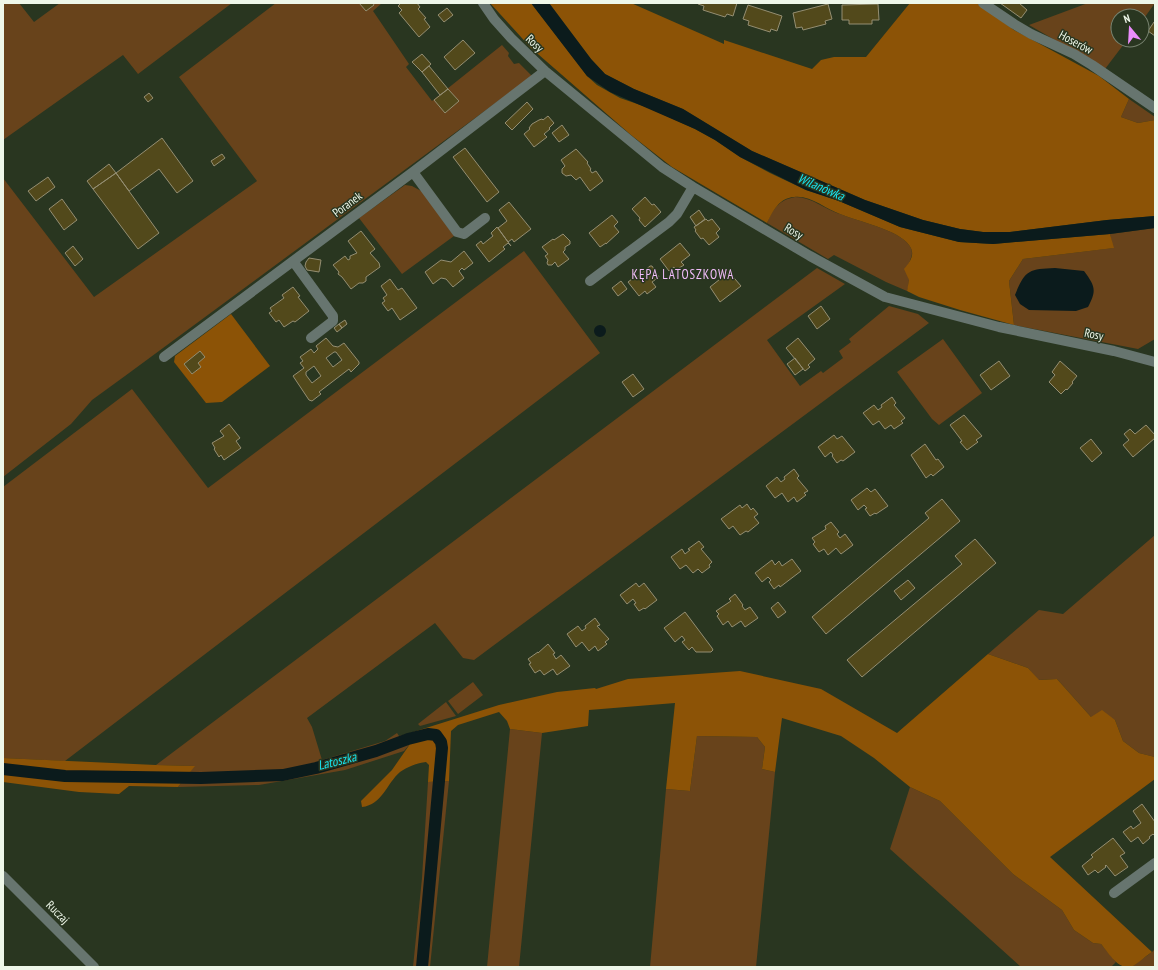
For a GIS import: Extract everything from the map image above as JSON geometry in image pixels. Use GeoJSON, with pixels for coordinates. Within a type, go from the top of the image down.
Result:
{"type":"FeatureCollection","features":[{"type":"Feature","properties":{"kind":"street","name":"Rosy"},"geometry":{"type":"LineString","coordinates":[[482,3],[511,38],[545,71],[662,167],[810,256],[886,297],[999,327],[1155,362]]}},
{"type":"Feature","properties":{"kind":"street","name":"Hoserów"},"geometry":{"type":"LineString","coordinates":[[983,3],[1031,34],[1074,54],[1155,108]]}},
{"type":"Feature","properties":{"kind":"street","name":"Poranek"},"geometry":{"type":"LineString","coordinates":[[164,357],[413,172],[545,71]]}},
{"type":"Feature","properties":{"kind":"street"},"geometry":{"type":"LineString","coordinates":[[413,172],[457,232],[464,234],[485,218]]}},
{"type":"Feature","properties":{"kind":"street"},"geometry":{"type":"LineString","coordinates":[[590,281],[669,222],[677,214],[694,187]]}},
{"type":"Feature","properties":{"kind":"street"},"geometry":{"type":"LineString","coordinates":[[293,261],[333,316],[333,321],[311,338]]}},
{"type":"Feature","properties":{"kind":"street"},"geometry":{"type":"LineString","coordinates":[[1114,893],[1155,863]]}},
{"type":"Feature","properties":{"kind":"street","name":"Ruczaj"},"geometry":{"type":"LineString","coordinates":[[3,876],[94,967]]}},
{"type":"Feature","properties":{"kind":"shaded area"},"geometry":{"type":"Polygon","coordinates":[[[3,3],[19,3],[34,22],[60,3],[232,3],[138,74],[123,55],[3,140],[3,3]]]}},
{"type":"Feature","properties":{"kind":"shaded area"},"geometry":{"type":"Polygon","coordinates":[[[276,3],[382,3],[373,11],[409,64],[406,67],[432,101],[502,45],[509,53],[508,56],[514,64],[519,63],[532,76],[92,400],[71,424],[3,477],[3,178],[94,297],[257,181],[179,77],[276,3]]]}},
{"type":"Feature","properties":{"kind":"shaded area"},"geometry":{"type":"Polygon","coordinates":[[[490,3],[531,3],[587,76],[597,85],[620,98],[649,108],[695,129],[715,140],[740,157],[806,190],[839,201],[900,227],[959,242],[993,244],[1110,234],[1114,248],[1023,259],[1009,281],[1014,325],[919,297],[907,291],[909,280],[904,269],[910,261],[912,252],[909,245],[904,240],[887,230],[834,212],[812,200],[800,197],[789,198],[780,203],[774,210],[767,223],[672,167],[631,135],[531,48],[490,3]]]}},
{"type":"Feature","properties":{"kind":"shaded area"},"geometry":{"type":"Polygon","coordinates":[[[549,3],[631,3],[724,44],[724,40],[812,69],[821,60],[834,57],[866,57],[910,3],[977,3],[1014,30],[1099,76],[1129,99],[1121,117],[1138,123],[1155,120],[1155,216],[1107,220],[1010,232],[983,232],[960,229],[923,220],[865,200],[752,151],[683,109],[634,89],[605,74],[591,59],[549,3]]]}},
{"type":"Feature","properties":{"kind":"shaded area"},"geometry":{"type":"Polygon","coordinates":[[[1088,3],[1155,3],[1150,10],[1150,8],[1110,8],[1110,48],[1121,48],[1105,69],[1029,25],[1088,3]]]}},
{"type":"Feature","properties":{"kind":"shaded area"},"geometry":{"type":"Polygon","coordinates":[[[1129,99],[1155,117],[1155,120],[1138,123],[1121,117],[1129,99]]]}},
{"type":"Feature","properties":{"kind":"shaded area"},"geometry":{"type":"Polygon","coordinates":[[[405,185],[412,186],[423,192],[454,236],[402,274],[359,218],[405,185]]]}},
{"type":"Feature","properties":{"kind":"shaded area"},"geometry":{"type":"Polygon","coordinates":[[[795,197],[807,199],[834,212],[877,226],[904,240],[909,245],[912,252],[907,269],[909,279],[907,291],[886,282],[834,255],[828,259],[767,223],[777,206],[789,198],[795,197]]]}},
{"type":"Feature","properties":{"kind":"shaded area"},"geometry":{"type":"Polygon","coordinates":[[[1155,228],[1155,339],[1138,349],[1014,325],[1009,281],[1023,259],[1113,248],[1110,234],[1155,228]]]}},
{"type":"Feature","properties":{"kind":"shaded area"},"geometry":{"type":"Polygon","coordinates":[[[524,251],[600,353],[65,761],[3,758],[3,487],[132,389],[208,488],[524,251]]]}},
{"type":"Feature","properties":{"kind":"shaded area"},"geometry":{"type":"Polygon","coordinates":[[[817,268],[845,284],[767,340],[800,386],[821,371],[823,373],[843,358],[839,351],[851,342],[849,339],[889,306],[918,314],[929,323],[474,660],[463,658],[435,623],[307,718],[312,727],[322,760],[385,741],[397,733],[399,736],[410,733],[410,744],[404,751],[345,770],[259,785],[178,787],[194,766],[156,765],[817,268]]]}},
{"type":"Feature","properties":{"kind":"shaded area"},"geometry":{"type":"Polygon","coordinates":[[[231,314],[270,366],[222,402],[206,403],[174,362],[175,356],[231,314]]]}},
{"type":"Feature","properties":{"kind":"shaded area"},"geometry":{"type":"Polygon","coordinates":[[[943,339],[982,393],[939,425],[932,419],[897,372],[943,339]]]}},
{"type":"Feature","properties":{"kind":"shaded area"},"geometry":{"type":"Polygon","coordinates":[[[1155,535],[1155,757],[1139,753],[1123,741],[1115,720],[1091,717],[1057,679],[1038,680],[1028,668],[988,654],[1039,610],[1063,614],[1155,535]]]}},
{"type":"Feature","properties":{"kind":"shaded area"},"geometry":{"type":"Polygon","coordinates":[[[988,654],[1028,668],[1039,680],[1057,679],[1091,717],[1102,710],[1115,720],[1123,741],[1139,753],[1155,757],[1155,779],[1050,857],[1152,952],[1131,967],[1122,966],[1110,956],[1101,944],[1093,943],[1074,930],[1062,910],[1013,874],[940,801],[910,787],[874,758],[841,736],[782,718],[775,772],[762,769],[765,747],[757,737],[697,736],[690,791],[666,789],[675,703],[589,710],[588,726],[542,733],[510,729],[507,721],[499,712],[458,725],[451,731],[449,781],[428,782],[429,765],[426,762],[416,764],[400,772],[375,802],[362,807],[361,801],[392,770],[410,744],[410,733],[499,705],[557,692],[596,689],[628,679],[740,671],[821,689],[897,733],[988,654]]]}},
{"type":"Feature","properties":{"kind":"shaded area"},"geometry":{"type":"Polygon","coordinates":[[[473,682],[483,695],[458,714],[448,701],[473,682]]]}},
{"type":"Feature","properties":{"kind":"shaded area"},"geometry":{"type":"Polygon","coordinates":[[[446,702],[456,716],[420,726],[418,724],[446,702]]]}},
{"type":"Feature","properties":{"kind":"shaded area"},"geometry":{"type":"Polygon","coordinates":[[[510,729],[542,733],[519,967],[487,967],[510,729]]]}},
{"type":"Feature","properties":{"kind":"shaded area"},"geometry":{"type":"Polygon","coordinates":[[[697,736],[757,737],[765,747],[762,769],[775,772],[756,967],[650,967],[666,789],[690,791],[697,736]]]}},
{"type":"Feature","properties":{"kind":"shaded area"},"geometry":{"type":"Polygon","coordinates":[[[3,758],[195,766],[178,787],[129,786],[119,794],[79,792],[3,782],[3,758]]]}},
{"type":"Feature","properties":{"kind":"shaded area"},"geometry":{"type":"Polygon","coordinates":[[[449,781],[430,967],[413,967],[422,878],[428,782],[449,781]]]}},
{"type":"Feature","properties":{"kind":"shaded area"},"geometry":{"type":"Polygon","coordinates":[[[910,787],[940,801],[1013,874],[1062,910],[1074,930],[1093,943],[1101,944],[1116,962],[1111,967],[1021,967],[890,849],[910,787]]]}},
{"type":"Feature","properties":{"kind":"shaded area"},"geometry":{"type":"Polygon","coordinates":[[[1155,949],[1155,967],[1131,967],[1152,952],[1155,949]]]}},
{"type":"Feature","properties":{"kind":"water","name":"Wilanówka"},"geometry":{"type":"Polygon","coordinates":[[[531,3],[549,3],[591,59],[605,74],[634,89],[683,109],[752,151],[865,200],[923,220],[960,229],[983,232],[1010,232],[1107,220],[1155,216],[1155,228],[1110,234],[993,244],[959,242],[900,227],[839,201],[806,190],[740,157],[715,140],[695,129],[610,92],[587,76],[531,3]]]}},
{"type":"Feature","properties":{"kind":"water"},"geometry":{"type":"Polygon","coordinates":[[[1055,268],[1084,271],[1094,288],[1093,296],[1088,307],[1076,311],[1029,310],[1020,304],[1015,295],[1025,276],[1034,270],[1055,268]]]}},
{"type":"Feature","properties":{"kind":"water"},"geometry":{"type":"Polygon","coordinates":[[[598,325],[602,325],[606,331],[602,337],[598,337],[594,333],[594,329],[598,325]]]}},
{"type":"Feature","properties":{"kind":"building"},"geometry":{"type":"Polygon","coordinates":[[[359,3],[373,3],[374,5],[366,11],[359,3]]]}},
{"type":"Feature","properties":{"kind":"building"},"geometry":{"type":"Polygon","coordinates":[[[401,3],[417,3],[420,7],[418,9],[426,18],[424,19],[430,27],[419,37],[399,13],[402,10],[398,6],[401,3]]]}},
{"type":"Feature","properties":{"kind":"building"},"geometry":{"type":"Polygon","coordinates":[[[737,3],[733,16],[727,14],[725,17],[703,10],[704,6],[698,4],[737,3]]]}},
{"type":"Feature","properties":{"kind":"building"},"geometry":{"type":"Polygon","coordinates":[[[1000,3],[1019,3],[1027,10],[1021,18],[1000,3]]]}},
{"type":"Feature","properties":{"kind":"building"},"geometry":{"type":"Polygon","coordinates":[[[828,4],[832,19],[825,21],[826,24],[803,30],[802,27],[796,28],[793,13],[828,4]]]}},
{"type":"Feature","properties":{"kind":"building"},"geometry":{"type":"Polygon","coordinates":[[[878,4],[879,20],[872,20],[872,24],[849,24],[849,20],[842,20],[842,5],[878,4]]]}},
{"type":"Feature","properties":{"kind":"building"},"geometry":{"type":"Polygon","coordinates":[[[748,5],[782,16],[777,31],[771,29],[770,32],[748,25],[749,21],[743,19],[748,5]]]}},
{"type":"Feature","properties":{"kind":"building"},"geometry":{"type":"Polygon","coordinates":[[[447,8],[453,15],[444,22],[438,15],[447,8]]]}},
{"type":"Feature","properties":{"kind":"building"},"geometry":{"type":"Polygon","coordinates":[[[1155,22],[1155,36],[1150,32],[1150,28],[1155,22]]]}},
{"type":"Feature","properties":{"kind":"building"},"geometry":{"type":"Polygon","coordinates":[[[463,40],[475,53],[455,70],[444,57],[463,40]]]}},
{"type":"Feature","properties":{"kind":"building"},"geometry":{"type":"Polygon","coordinates":[[[422,54],[431,64],[422,72],[412,62],[422,54]]]}},
{"type":"Feature","properties":{"kind":"building"},"geometry":{"type":"Polygon","coordinates":[[[429,66],[448,89],[440,95],[422,72],[429,66]]]}},
{"type":"Feature","properties":{"kind":"building"},"geometry":{"type":"Polygon","coordinates":[[[448,89],[459,101],[445,113],[434,100],[448,89]]]}},
{"type":"Feature","properties":{"kind":"building"},"geometry":{"type":"Polygon","coordinates":[[[149,93],[153,98],[148,102],[144,97],[149,93]]]}},
{"type":"Feature","properties":{"kind":"building"},"geometry":{"type":"Polygon","coordinates":[[[527,102],[533,109],[512,130],[505,123],[527,102]]]}},
{"type":"Feature","properties":{"kind":"building"},"geometry":{"type":"Polygon","coordinates":[[[548,116],[554,123],[544,134],[547,137],[534,147],[524,134],[530,129],[529,128],[532,124],[539,120],[543,120],[548,116]]]}},
{"type":"Feature","properties":{"kind":"building"},"geometry":{"type":"Polygon","coordinates":[[[562,125],[569,135],[559,142],[552,133],[562,125]]]}},
{"type":"Feature","properties":{"kind":"building"},"geometry":{"type":"Polygon","coordinates":[[[162,138],[193,181],[177,193],[159,169],[129,191],[116,173],[162,138]]]}},
{"type":"Feature","properties":{"kind":"building"},"geometry":{"type":"Polygon","coordinates":[[[465,148],[499,192],[487,202],[453,157],[465,148]]]}},
{"type":"Feature","properties":{"kind":"building"},"geometry":{"type":"Polygon","coordinates":[[[576,149],[588,162],[587,163],[592,173],[596,171],[603,181],[590,191],[580,177],[576,180],[571,175],[566,176],[562,173],[562,169],[565,166],[561,160],[576,149]]]}},
{"type":"Feature","properties":{"kind":"building"},"geometry":{"type":"Polygon","coordinates":[[[222,154],[225,158],[214,166],[211,161],[222,154]]]}},
{"type":"Feature","properties":{"kind":"building"},"geometry":{"type":"Polygon","coordinates":[[[109,164],[116,173],[93,189],[87,181],[109,164]]]}},
{"type":"Feature","properties":{"kind":"building"},"geometry":{"type":"Polygon","coordinates":[[[116,173],[159,233],[138,249],[93,189],[116,173]]]}},
{"type":"Feature","properties":{"kind":"building"},"geometry":{"type":"Polygon","coordinates":[[[48,177],[55,187],[36,201],[28,191],[48,177]]]}},
{"type":"Feature","properties":{"kind":"building"},"geometry":{"type":"Polygon","coordinates":[[[645,197],[661,212],[645,227],[639,220],[640,218],[632,209],[645,197]]]}},
{"type":"Feature","properties":{"kind":"building"},"geometry":{"type":"Polygon","coordinates":[[[62,199],[77,220],[64,230],[49,209],[62,199]]]}},
{"type":"Feature","properties":{"kind":"building"},"geometry":{"type":"Polygon","coordinates":[[[509,202],[531,229],[514,242],[512,239],[508,242],[498,228],[507,221],[499,210],[509,202]]]}},
{"type":"Feature","properties":{"kind":"building"},"geometry":{"type":"Polygon","coordinates":[[[699,210],[705,219],[696,226],[690,217],[699,210]]]}},
{"type":"Feature","properties":{"kind":"building"},"geometry":{"type":"Polygon","coordinates":[[[612,215],[618,222],[614,226],[619,232],[606,244],[600,247],[589,233],[612,215]]]}},
{"type":"Feature","properties":{"kind":"building"},"geometry":{"type":"Polygon","coordinates":[[[706,219],[708,221],[712,219],[720,229],[716,233],[719,237],[709,245],[703,238],[701,239],[694,227],[706,219]]]}},
{"type":"Feature","properties":{"kind":"building"},"geometry":{"type":"Polygon","coordinates":[[[497,227],[511,246],[508,243],[503,247],[505,249],[489,262],[476,245],[481,241],[483,244],[493,236],[491,233],[497,227]]]}},
{"type":"Feature","properties":{"kind":"building"},"geometry":{"type":"Polygon","coordinates":[[[361,231],[375,249],[370,253],[379,263],[380,267],[366,277],[366,281],[359,283],[351,289],[338,274],[339,272],[333,265],[345,256],[348,260],[350,259],[350,256],[357,253],[348,241],[361,231]]]}},
{"type":"Feature","properties":{"kind":"building"},"geometry":{"type":"Polygon","coordinates":[[[563,234],[570,241],[570,244],[565,247],[563,252],[569,259],[558,267],[555,262],[552,265],[548,265],[548,260],[545,256],[548,254],[542,247],[563,234]]]}},
{"type":"Feature","properties":{"kind":"building"},"geometry":{"type":"Polygon","coordinates":[[[680,243],[690,255],[681,262],[684,265],[676,270],[674,267],[669,271],[660,259],[680,243]]]}},
{"type":"Feature","properties":{"kind":"building"},"geometry":{"type":"Polygon","coordinates":[[[73,246],[83,259],[75,266],[65,253],[73,246]]]}},
{"type":"Feature","properties":{"kind":"building"},"geometry":{"type":"Polygon","coordinates":[[[464,251],[473,263],[464,270],[462,268],[459,271],[464,278],[453,287],[446,279],[441,278],[433,284],[425,272],[441,260],[451,262],[464,251]]]}},
{"type":"Feature","properties":{"kind":"building"},"geometry":{"type":"Polygon","coordinates":[[[309,258],[321,260],[319,272],[307,270],[305,266],[309,258]]]}},
{"type":"Feature","properties":{"kind":"building"},"geometry":{"type":"Polygon","coordinates":[[[652,266],[659,277],[652,282],[656,287],[647,294],[645,291],[639,296],[628,282],[636,276],[637,277],[652,266]]]}},
{"type":"Feature","properties":{"kind":"building"},"geometry":{"type":"Polygon","coordinates":[[[729,272],[741,286],[720,302],[710,287],[729,272]]]}},
{"type":"Feature","properties":{"kind":"building"},"geometry":{"type":"Polygon","coordinates":[[[390,279],[398,290],[402,288],[417,308],[400,320],[392,308],[388,311],[382,303],[385,301],[383,298],[387,295],[381,286],[390,279]]]}},
{"type":"Feature","properties":{"kind":"building"},"geometry":{"type":"Polygon","coordinates":[[[621,281],[627,289],[618,296],[612,288],[621,281]]]}},
{"type":"Feature","properties":{"kind":"building"},"geometry":{"type":"Polygon","coordinates":[[[293,287],[300,296],[298,297],[309,311],[295,322],[293,321],[284,327],[279,320],[276,322],[269,313],[272,311],[270,308],[284,298],[282,295],[293,287]]]}},
{"type":"Feature","properties":{"kind":"building"},"geometry":{"type":"Polygon","coordinates":[[[821,306],[830,319],[817,329],[808,316],[821,306]]]}},
{"type":"Feature","properties":{"kind":"building"},"geometry":{"type":"Polygon","coordinates":[[[345,320],[347,324],[342,328],[339,324],[345,320]]]}},
{"type":"Feature","properties":{"kind":"building"},"geometry":{"type":"Polygon","coordinates":[[[339,324],[342,328],[337,332],[334,328],[339,324]]]}},
{"type":"Feature","properties":{"kind":"building"},"geometry":{"type":"Polygon","coordinates":[[[326,338],[333,346],[338,347],[344,343],[359,364],[351,372],[349,369],[319,392],[321,394],[312,401],[309,400],[293,376],[304,368],[300,363],[303,361],[300,357],[311,349],[314,353],[318,349],[316,346],[326,338]],[[336,352],[326,358],[333,367],[342,360],[336,352]],[[314,366],[306,372],[306,375],[312,383],[321,376],[314,366]]]}},
{"type":"Feature","properties":{"kind":"building"},"geometry":{"type":"Polygon","coordinates":[[[798,338],[815,359],[808,365],[810,367],[805,371],[786,348],[798,338]]]}},
{"type":"Feature","properties":{"kind":"building"},"geometry":{"type":"Polygon","coordinates":[[[200,351],[205,357],[198,363],[201,367],[192,374],[184,364],[200,351]]]}},
{"type":"Feature","properties":{"kind":"building"},"geometry":{"type":"Polygon","coordinates":[[[795,358],[803,369],[795,375],[787,364],[795,358]]]}},
{"type":"Feature","properties":{"kind":"building"},"geometry":{"type":"Polygon","coordinates":[[[999,361],[1010,376],[991,390],[980,375],[999,361]]]}},
{"type":"Feature","properties":{"kind":"building"},"geometry":{"type":"Polygon","coordinates":[[[1060,361],[1077,376],[1067,390],[1066,389],[1061,394],[1049,382],[1055,375],[1052,372],[1060,361]]]}},
{"type":"Feature","properties":{"kind":"building"},"geometry":{"type":"Polygon","coordinates":[[[633,374],[644,389],[633,397],[622,382],[633,374]]]}},
{"type":"Feature","properties":{"kind":"building"},"geometry":{"type":"Polygon","coordinates":[[[892,397],[896,403],[894,405],[905,418],[901,421],[903,423],[894,429],[891,425],[885,429],[879,421],[873,425],[863,413],[874,405],[878,410],[882,407],[881,405],[892,397]]]}},
{"type":"Feature","properties":{"kind":"building"},"geometry":{"type":"Polygon","coordinates":[[[964,415],[982,436],[976,440],[978,442],[967,450],[960,442],[962,441],[950,425],[964,415]]]}},
{"type":"Feature","properties":{"kind":"building"},"geometry":{"type":"Polygon","coordinates":[[[229,424],[240,438],[236,441],[241,448],[224,460],[221,455],[219,457],[212,443],[224,436],[220,431],[229,424]]]}},
{"type":"Feature","properties":{"kind":"building"},"geometry":{"type":"Polygon","coordinates":[[[1146,425],[1155,435],[1155,438],[1133,457],[1123,445],[1129,440],[1124,434],[1130,429],[1135,434],[1146,425]]]}},
{"type":"Feature","properties":{"kind":"building"},"geometry":{"type":"Polygon","coordinates":[[[834,435],[837,439],[842,436],[855,452],[843,461],[841,460],[837,463],[831,452],[825,457],[818,447],[834,435]]]}},
{"type":"Feature","properties":{"kind":"building"},"geometry":{"type":"Polygon","coordinates":[[[1091,439],[1102,453],[1092,462],[1080,448],[1091,439]]]}},
{"type":"Feature","properties":{"kind":"building"},"geometry":{"type":"Polygon","coordinates":[[[925,444],[936,460],[938,459],[944,467],[933,476],[931,474],[926,478],[911,455],[925,444]]]}},
{"type":"Feature","properties":{"kind":"building"},"geometry":{"type":"Polygon","coordinates":[[[794,469],[799,476],[797,478],[808,491],[804,493],[806,495],[797,502],[794,497],[788,502],[782,493],[775,498],[766,486],[777,477],[781,482],[785,479],[784,477],[794,469]]]}},
{"type":"Feature","properties":{"kind":"building"},"geometry":{"type":"Polygon","coordinates":[[[867,488],[871,492],[875,489],[888,506],[870,516],[864,505],[858,510],[851,500],[867,488]]]}},
{"type":"Feature","properties":{"kind":"building"},"geometry":{"type":"Polygon","coordinates":[[[942,499],[960,521],[826,634],[812,617],[929,518],[925,513],[942,499]]]}},
{"type":"Feature","properties":{"kind":"building"},"geometry":{"type":"Polygon","coordinates":[[[747,504],[751,510],[753,508],[758,514],[754,517],[759,523],[748,532],[746,531],[740,535],[733,526],[729,529],[721,519],[740,505],[742,508],[747,504]]]}},
{"type":"Feature","properties":{"kind":"building"},"geometry":{"type":"Polygon","coordinates":[[[831,522],[839,532],[837,534],[840,538],[845,534],[853,545],[841,554],[836,548],[828,555],[824,549],[819,552],[813,544],[815,542],[812,538],[826,529],[825,526],[831,522]]]}},
{"type":"Feature","properties":{"kind":"building"},"geometry":{"type":"Polygon","coordinates":[[[975,539],[996,563],[862,677],[847,660],[962,564],[955,556],[975,539]]]}},
{"type":"Feature","properties":{"kind":"building"},"geometry":{"type":"Polygon","coordinates":[[[699,541],[704,547],[701,549],[712,562],[709,565],[710,567],[702,573],[698,569],[693,573],[686,565],[680,569],[671,557],[682,549],[685,554],[690,550],[688,549],[699,541]]]}},
{"type":"Feature","properties":{"kind":"building"},"geometry":{"type":"Polygon","coordinates":[[[792,559],[801,571],[780,587],[779,585],[774,589],[769,582],[771,580],[768,577],[762,582],[755,573],[772,560],[775,565],[779,561],[782,566],[792,559]]]}},
{"type":"Feature","properties":{"kind":"building"},"geometry":{"type":"Polygon","coordinates":[[[908,580],[915,588],[901,600],[894,591],[908,580]]]}},
{"type":"Feature","properties":{"kind":"building"},"geometry":{"type":"Polygon","coordinates":[[[636,583],[639,587],[644,583],[657,600],[645,609],[644,608],[639,611],[634,604],[636,603],[633,599],[627,604],[620,595],[636,583]]]}},
{"type":"Feature","properties":{"kind":"building"},"geometry":{"type":"Polygon","coordinates":[[[735,594],[745,610],[750,607],[758,618],[745,627],[741,621],[732,627],[728,621],[723,625],[717,616],[719,614],[716,611],[731,601],[729,599],[735,594]]]}},
{"type":"Feature","properties":{"kind":"building"},"geometry":{"type":"Polygon","coordinates":[[[778,602],[786,612],[778,618],[771,608],[778,602]]]}},
{"type":"Feature","properties":{"kind":"building"},"geometry":{"type":"Polygon","coordinates":[[[685,612],[712,648],[713,650],[711,652],[696,652],[692,647],[689,650],[682,642],[685,640],[682,636],[675,642],[664,628],[685,612]]]}},
{"type":"Feature","properties":{"kind":"building"},"geometry":{"type":"Polygon","coordinates":[[[595,618],[600,625],[597,626],[609,639],[605,642],[607,644],[598,651],[595,646],[589,651],[582,642],[576,647],[567,634],[578,626],[582,631],[586,628],[585,626],[595,618]]]}},
{"type":"Feature","properties":{"kind":"building"},"geometry":{"type":"Polygon","coordinates":[[[548,644],[555,653],[553,654],[556,659],[561,655],[570,666],[557,675],[553,669],[544,675],[540,670],[535,673],[529,664],[531,663],[528,659],[548,644]]]}},
{"type":"Feature","properties":{"kind":"building"},"geometry":{"type":"Polygon","coordinates":[[[1142,804],[1155,822],[1155,834],[1149,837],[1150,838],[1143,844],[1138,837],[1131,842],[1123,832],[1131,826],[1133,829],[1141,823],[1133,811],[1142,804]]]}},
{"type":"Feature","properties":{"kind":"building"},"geometry":{"type":"Polygon","coordinates":[[[1113,838],[1125,853],[1120,856],[1128,867],[1115,876],[1106,865],[1106,867],[1098,873],[1095,870],[1088,875],[1082,866],[1093,857],[1091,855],[1113,838]]]}},
{"type":"Feature","properties":{"kind":"waterway","name":"Latoszka"},"geometry":{"type":"LineString","coordinates":[[3,769],[65,776],[201,778],[283,775],[316,768],[376,751],[408,739],[428,734],[436,735],[441,742],[442,748],[422,967]]}},
{"type":"Feature","properties":{"kind":"district","name":"KĘPA LATOSZKOWA"},"geometry":{"type":"Point","coordinates":[683,274]}}]}
